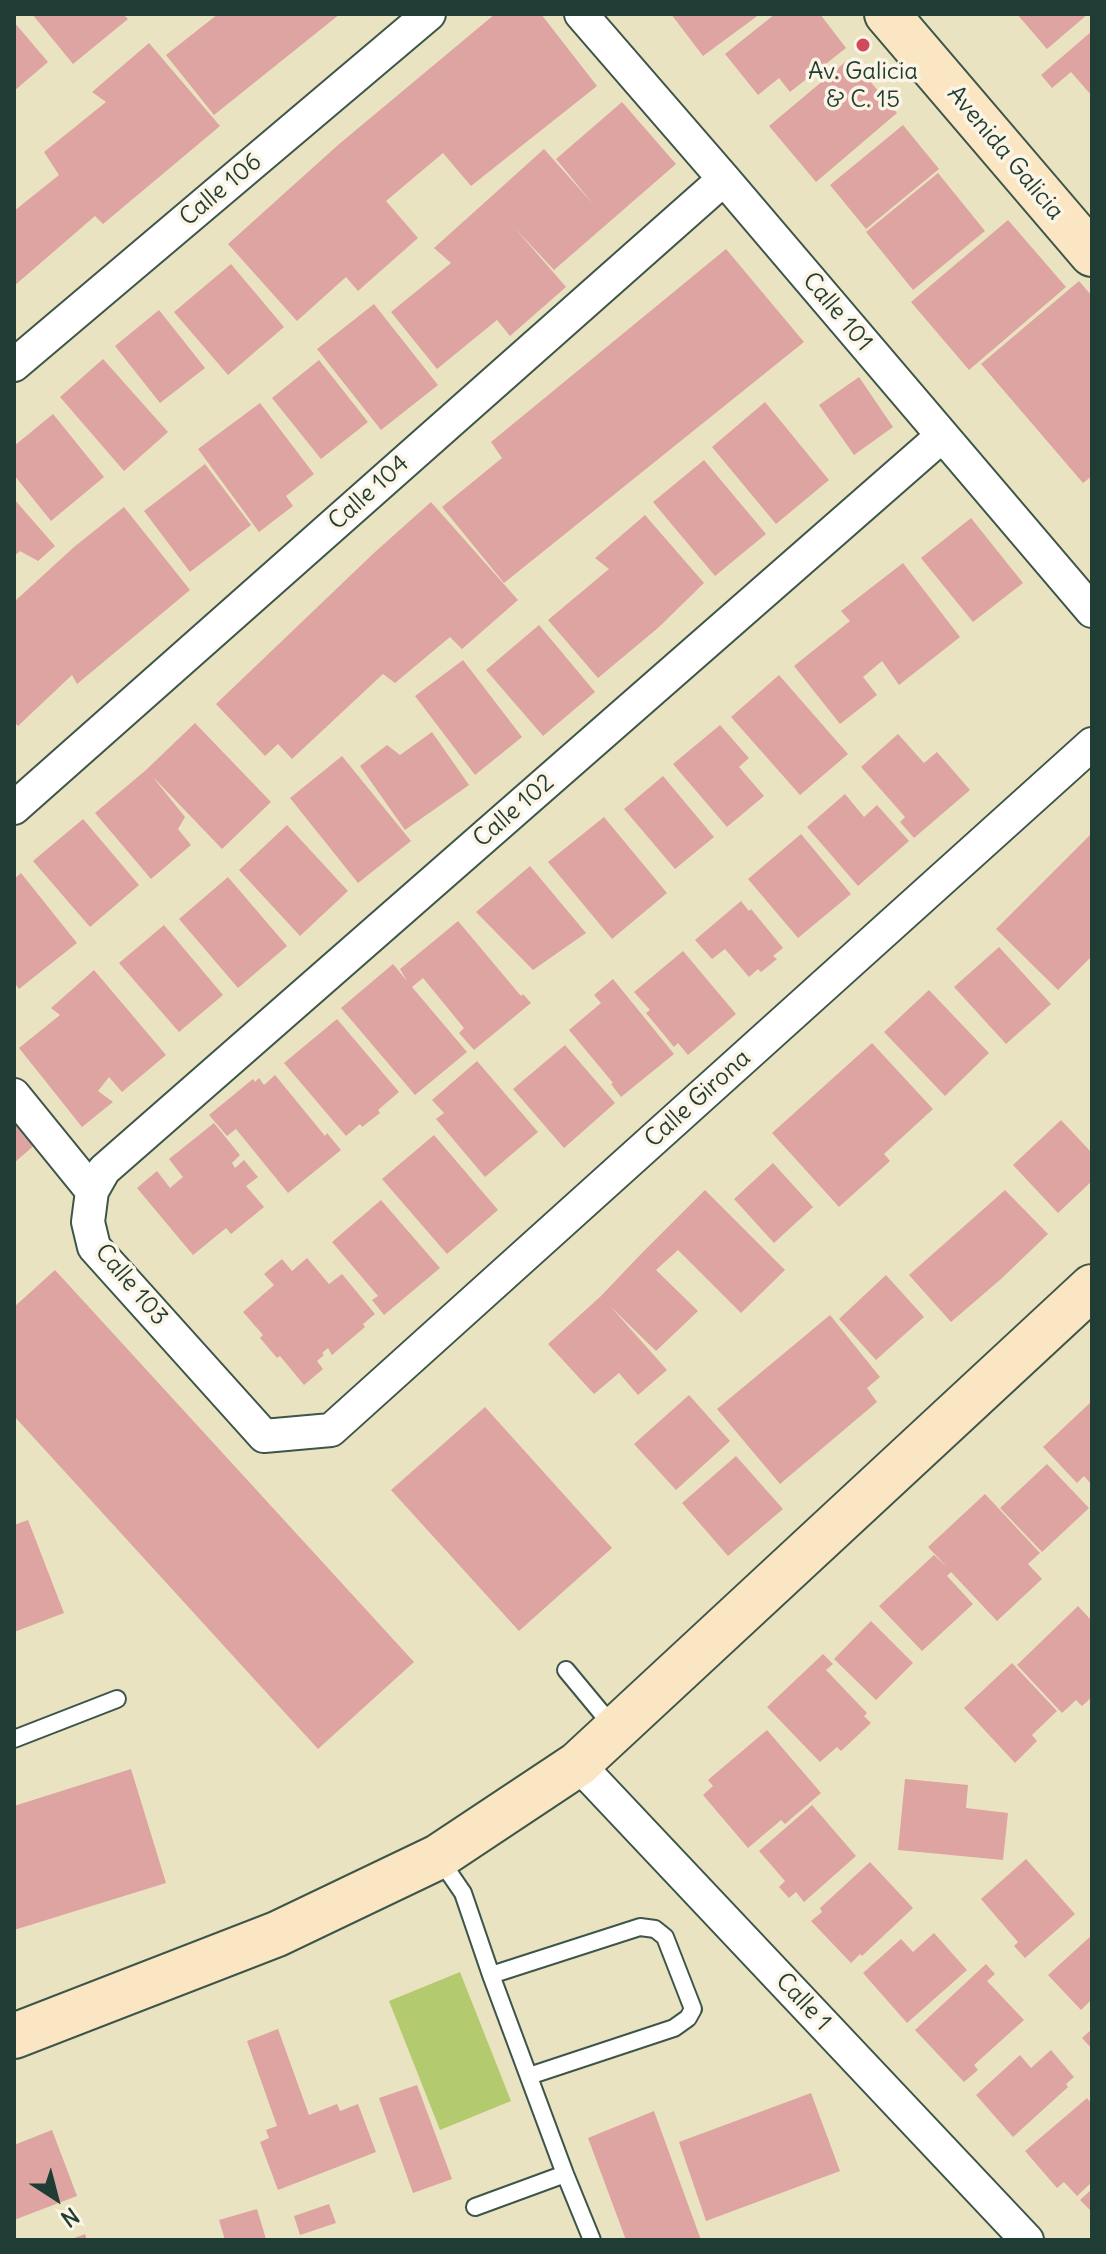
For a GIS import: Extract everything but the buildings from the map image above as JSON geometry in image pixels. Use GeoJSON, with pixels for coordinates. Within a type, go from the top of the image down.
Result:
{"type":"FeatureCollection","features":[{"type":"Feature","properties":{"kind":"street","name":"Calle 106"},"geometry":{"type":"LineString","coordinates":[[14,365],[429,14]]}},
{"type":"Feature","properties":{"kind":"street","name":"Calle 101"},"geometry":{"type":"LineString","coordinates":[[581,14],[1092,611]]}},
{"type":"Feature","properties":{"kind":"street","name":"Avenida Galicia"},"geometry":{"type":"LineString","coordinates":[[887,14],[1092,254]]}},
{"type":"Feature","properties":{"kind":"street","name":"Calle 104"},"geometry":{"type":"LineString","coordinates":[[14,808],[724,179]]}},
{"type":"Feature","properties":{"kind":"street","name":"Calle 102"},"geometry":{"type":"LineString","coordinates":[[92,1191],[104,1170],[942,436]]}},
{"type":"Feature","properties":{"kind":"street","name":"Calle Girona"},"geometry":{"type":"LineString","coordinates":[[295,1433],[331,1430],[1092,744]]}},
{"type":"Feature","properties":{"kind":"street"},"geometry":{"type":"LineString","coordinates":[[14,1095],[92,1191]]}},
{"type":"Feature","properties":{"kind":"street","name":"Calle 103"},"geometry":{"type":"LineString","coordinates":[[92,1191],[88,1222],[94,1247],[264,1436],[295,1433]]}},
{"type":"Feature","properties":{"kind":"street"},"geometry":{"type":"LineString","coordinates":[[14,2036],[277,1934],[438,1857],[578,1764],[1092,1287]]}},
{"type":"Feature","properties":{"kind":"street","name":"Calle 1"},"geometry":{"type":"LineString","coordinates":[[578,1764],[1014,2236]]}},
{"type":"Feature","properties":{"kind":"lane"},"geometry":{"type":"LineString","coordinates":[[566,1670],[616,1730]]}},
{"type":"Feature","properties":{"kind":"lane"},"geometry":{"type":"LineString","coordinates":[[14,1739],[117,1699]]}},
{"type":"Feature","properties":{"kind":"lane"},"geometry":{"type":"LineString","coordinates":[[438,1857],[463,1893],[592,2240]]}},
{"type":"Feature","properties":{"kind":"lane"},"geometry":{"type":"LineString","coordinates":[[491,1975],[640,1927],[655,1929],[665,1937],[693,2009],[688,2018],[674,2028],[529,2076]]}},
{"type":"Feature","properties":{"kind":"lane"},"geometry":{"type":"LineString","coordinates":[[475,2207],[565,2174]]}},
{"type":"Feature","properties":{"kind":"green space"},"geometry":{"type":"Polygon","coordinates":[[[460,1972],[511,2101],[440,2130],[389,2001],[460,1972]]]}},
{"type":"Feature","properties":{"kind":"place","name":"Av. Galicia & C. 15"},"geometry":{"type":"Point","coordinates":[863,45]}}]}
